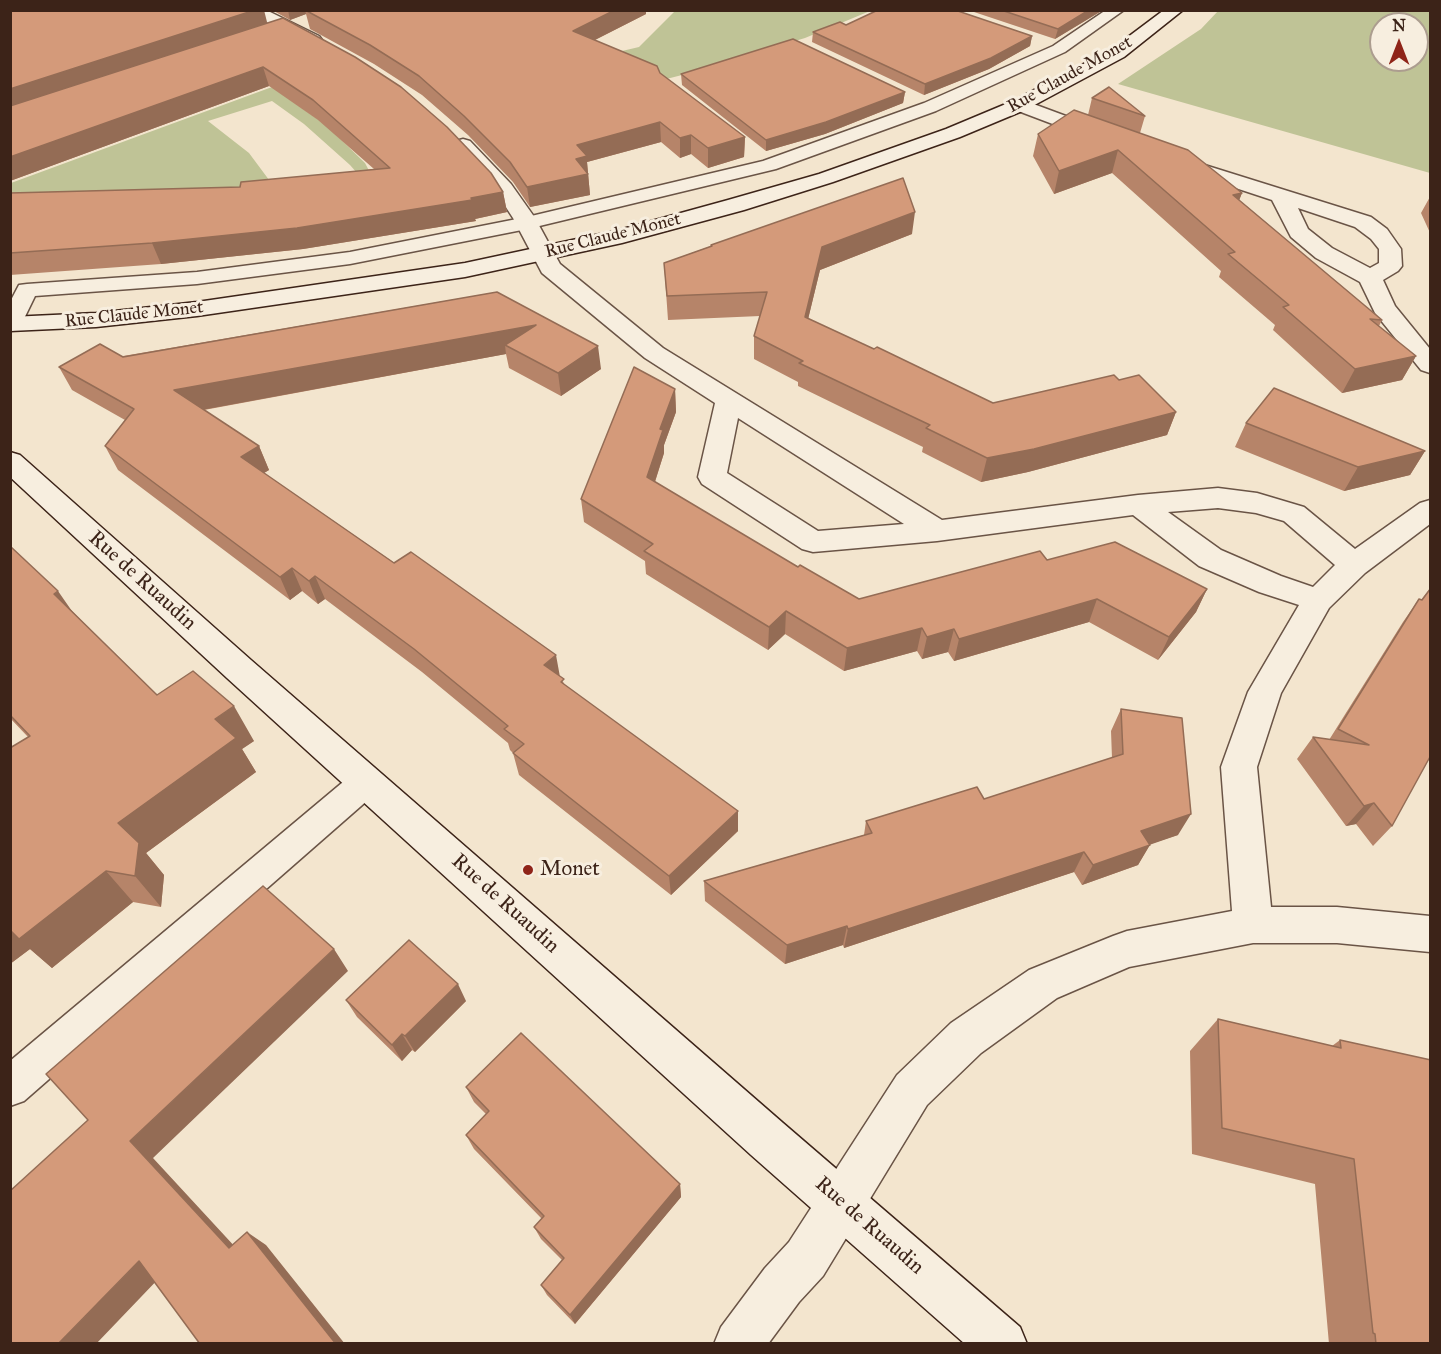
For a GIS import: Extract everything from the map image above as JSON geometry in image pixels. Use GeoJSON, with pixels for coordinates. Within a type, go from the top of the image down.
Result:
{"type":"FeatureCollection","features":[{"type":"Feature","properties":{"kind":"street"},"geometry":{"type":"LineString","coordinates":[[252,10],[326,47]]}},
{"type":"Feature","properties":{"kind":"street","name":"Rue Claude Monet"},"geometry":{"type":"LineString","coordinates":[[11,324],[96,320],[197,309],[465,270],[633,232],[826,178],[953,133],[1020,105],[1118,53],[1176,10]]}},
{"type":"Feature","properties":{"kind":"street"},"geometry":{"type":"LineString","coordinates":[[264,35],[308,21]]}},
{"type":"Feature","properties":{"kind":"street"},"geometry":{"type":"LineString","coordinates":[[1020,105],[1123,144]]}},
{"type":"Feature","properties":{"kind":"street"},"geometry":{"type":"LineString","coordinates":[[450,133],[504,188],[527,224],[550,268],[654,353],[937,531]]}},
{"type":"Feature","properties":{"kind":"street"},"geometry":{"type":"LineString","coordinates":[[1157,155],[1282,198],[1363,222],[1379,234],[1390,249],[1390,266],[1370,278]]}},
{"type":"Feature","properties":{"kind":"street"},"geometry":{"type":"LineString","coordinates":[[1282,198],[1299,232],[1324,253],[1370,278],[1384,308],[1431,365]]}},
{"type":"Feature","properties":{"kind":"street"},"geometry":{"type":"LineString","coordinates":[[729,399],[712,477],[813,542],[937,531],[1138,505],[1218,498],[1257,503],[1294,514],[1354,565]]}},
{"type":"Feature","properties":{"kind":"street","name":"Rue de Ruaudin"},"geometry":{"type":"LineString","coordinates":[[10,461],[366,782],[1003,1344]]}},
{"type":"Feature","properties":{"kind":"street"},"geometry":{"type":"LineString","coordinates":[[1138,505],[1210,558],[1270,584],[1318,600]]}},
{"type":"Feature","properties":{"kind":"street"},"geometry":{"type":"LineString","coordinates":[[1253,925],[1239,767],[1264,692],[1318,600],[1354,565],[1431,510]]}},
{"type":"Feature","properties":{"kind":"street"},"geometry":{"type":"LineString","coordinates":[[738,1344],[782,1285],[806,1259],[912,1090],[966,1038],[1043,984],[1127,949],[1253,925],[1337,925],[1430,934]]}},
{"type":"Feature","properties":{"kind":"lane"},"geometry":{"type":"LineString","coordinates":[[11,324],[27,290],[197,278],[339,260],[527,224],[769,165],[930,107],[1059,49],[1117,10]]}},
{"type":"Feature","properties":{"kind":"lane"},"geometry":{"type":"LineString","coordinates":[[1038,42],[1059,49]]}},
{"type":"Feature","properties":{"kind":"lane"},"geometry":{"type":"LineString","coordinates":[[910,97],[930,107]]}},
{"type":"Feature","properties":{"kind":"lane"},"geometry":{"type":"LineString","coordinates":[[751,150],[769,165]]}},
{"type":"Feature","properties":{"kind":"lane"},"geometry":{"type":"LineString","coordinates":[[10,1087],[366,782]]}},
{"type":"Feature","properties":{"kind":"green space"},"geometry":{"type":"Polygon","coordinates":[[[675,11],[870,11],[805,38],[682,75],[565,105],[537,71],[639,47],[675,11]]]}},
{"type":"Feature","properties":{"kind":"green space"},"geometry":{"type":"Polygon","coordinates":[[[1218,11],[1430,11],[1430,173],[1118,84],[1201,29],[1218,11]]]}},
{"type":"Feature","properties":{"kind":"green space"},"geometry":{"type":"Polygon","coordinates":[[[272,87],[326,125],[365,163],[377,186],[11,218],[11,183],[272,87]],[[272,101],[208,121],[249,153],[278,192],[364,181],[350,165],[304,124],[272,101]]]}},
{"type":"Feature","properties":{"kind":"building"},"geometry":{"type":"Polygon","coordinates":[[[10,10],[255,10],[10,89],[10,10]]]}},
{"type":"Feature","properties":{"kind":"building"},"geometry":{"type":"Polygon","coordinates":[[[305,10],[615,10],[573,31],[657,66],[660,73],[745,137],[708,148],[691,135],[680,138],[660,122],[577,145],[587,156],[576,159],[588,174],[527,187],[510,162],[464,116],[419,76],[370,45],[305,10]]]}},
{"type":"Feature","properties":{"kind":"building"},"geometry":{"type":"Polygon","coordinates":[[[878,10],[955,10],[1032,36],[991,58],[925,84],[813,32],[840,22],[846,25],[878,10]]]}},
{"type":"Feature","properties":{"kind":"building"},"geometry":{"type":"Polygon","coordinates":[[[1001,10],[1089,10],[1058,29],[1001,10]]]}},
{"type":"Feature","properties":{"kind":"building"},"geometry":{"type":"Polygon","coordinates":[[[283,18],[355,57],[401,87],[447,127],[491,173],[503,192],[471,198],[472,200],[297,228],[152,243],[10,253],[10,193],[240,187],[241,182],[390,168],[313,100],[263,67],[10,157],[10,106],[283,18]]]}},
{"type":"Feature","properties":{"kind":"building"},"geometry":{"type":"Polygon","coordinates":[[[793,39],[905,92],[826,122],[766,140],[681,74],[793,39]]]}},
{"type":"Feature","properties":{"kind":"building"},"geometry":{"type":"Polygon","coordinates":[[[1109,87],[1145,116],[1092,98],[1109,87]]]}},
{"type":"Feature","properties":{"kind":"building"},"geometry":{"type":"Polygon","coordinates":[[[1074,110],[1188,150],[1242,193],[1233,195],[1382,320],[1370,319],[1416,356],[1355,369],[1283,307],[1289,305],[1228,254],[1235,252],[1118,150],[1059,171],[1038,134],[1074,110]]]}},
{"type":"Feature","properties":{"kind":"building"},"geometry":{"type":"Polygon","coordinates":[[[903,178],[915,212],[822,247],[805,317],[874,349],[877,347],[993,403],[1114,375],[1119,380],[1139,375],[1176,412],[1034,449],[987,458],[926,428],[930,425],[799,363],[803,361],[754,336],[767,292],[667,296],[664,263],[903,178]]]}},
{"type":"Feature","properties":{"kind":"building"},"geometry":{"type":"Polygon","coordinates":[[[497,292],[598,346],[558,373],[505,345],[536,325],[174,390],[259,446],[241,457],[394,563],[411,552],[556,655],[544,665],[564,679],[561,682],[738,811],[669,876],[513,753],[524,744],[504,729],[508,726],[414,649],[315,576],[309,581],[292,568],[280,577],[105,446],[134,409],[59,367],[100,344],[123,357],[497,292]]]}},
{"type":"Feature","properties":{"kind":"building"},"geometry":{"type":"Polygon","coordinates":[[[634,367],[675,389],[660,429],[663,430],[647,477],[798,567],[800,565],[859,599],[1040,551],[1047,560],[1115,542],[1207,589],[1169,637],[1097,599],[959,639],[954,629],[927,637],[922,628],[847,648],[786,611],[769,627],[644,551],[653,544],[581,499],[634,367]]]}},
{"type":"Feature","properties":{"kind":"building"},"geometry":{"type":"Polygon","coordinates":[[[1274,388],[1425,451],[1358,467],[1246,423],[1274,388]]]}},
{"type":"Feature","properties":{"kind":"building"},"geometry":{"type":"Polygon","coordinates":[[[10,546],[58,591],[54,594],[157,695],[193,671],[234,706],[215,719],[236,738],[118,823],[139,843],[135,876],[106,871],[19,939],[10,930],[10,748],[30,736],[10,715],[10,546]]]}},
{"type":"Feature","properties":{"kind":"building"},"geometry":{"type":"Polygon","coordinates":[[[1431,588],[1431,755],[1392,826],[1374,803],[1364,806],[1313,737],[1369,745],[1338,729],[1419,599],[1422,600],[1431,588]]]}},
{"type":"Feature","properties":{"kind":"building"},"geometry":{"type":"Polygon","coordinates":[[[1121,709],[1182,718],[1191,814],[1141,831],[1150,845],[1093,865],[1084,852],[848,929],[847,926],[787,945],[704,881],[872,833],[866,821],[977,787],[984,799],[1123,754],[1121,709]]]}},
{"type":"Feature","properties":{"kind":"building"},"geometry":{"type":"Polygon","coordinates":[[[263,886],[334,949],[130,1141],[229,1248],[247,1232],[336,1344],[200,1344],[139,1261],[58,1344],[10,1344],[10,1191],[88,1120],[46,1074],[263,886]]]}},
{"type":"Feature","properties":{"kind":"building"},"geometry":{"type":"Polygon","coordinates":[[[409,940],[458,984],[405,1036],[402,1034],[392,1045],[346,1000],[409,940]]]}},
{"type":"Feature","properties":{"kind":"building"},"geometry":{"type":"Polygon","coordinates":[[[1218,1019],[1341,1048],[1340,1040],[1431,1060],[1431,1344],[1376,1344],[1354,1159],[1222,1128],[1218,1019]]]}},
{"type":"Feature","properties":{"kind":"building"},"geometry":{"type":"Polygon","coordinates":[[[521,1033],[680,1184],[570,1315],[541,1285],[564,1258],[534,1227],[544,1216],[466,1135],[489,1111],[466,1087],[521,1033]]]}},
{"type":"Feature","properties":{"kind":"place","name":"Monet"},"geometry":{"type":"Point","coordinates":[528,870]}}]}
